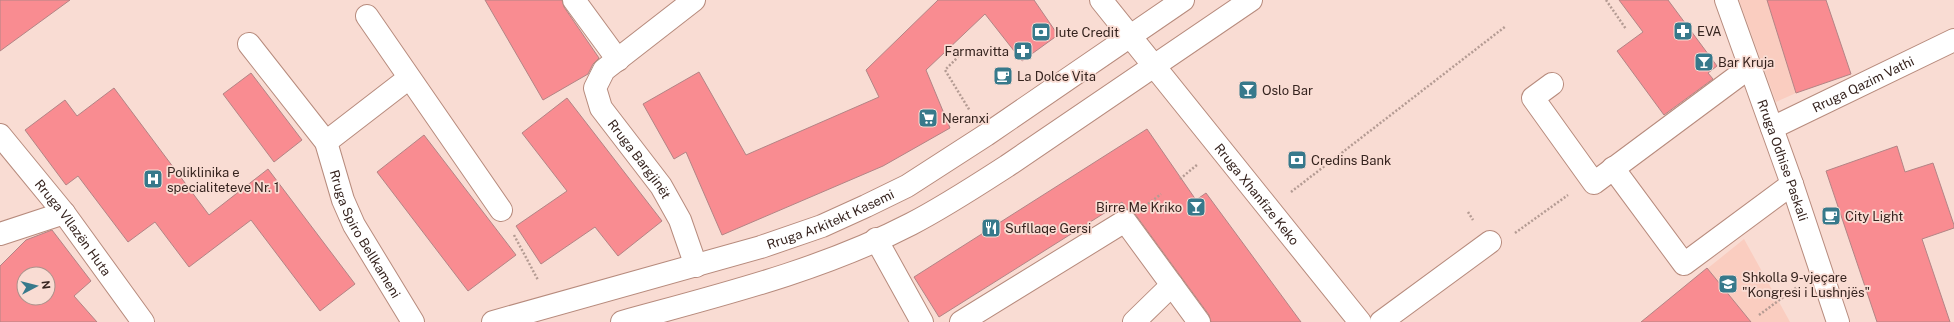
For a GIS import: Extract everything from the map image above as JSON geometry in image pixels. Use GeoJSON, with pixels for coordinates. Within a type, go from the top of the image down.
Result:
{"type":"FeatureCollection","features":[{"type":"Feature","properties":{"kind":"street"},"geometry":{"type":"LineString","coordinates":[[574,0],[618,60]]}},
{"type":"Feature","properties":{"kind":"street","name":"Rruga Bargjinët"},"geometry":{"type":"LineString","coordinates":[[694,0],[604,70],[595,88],[601,108],[661,186],[680,220],[696,266]]}},
{"type":"Feature","properties":{"kind":"street","name":"Rruga Xhanfize Keko"},"geometry":{"type":"LineString","coordinates":[[1101,0],[1360,322]]}},
{"type":"Feature","properties":{"kind":"street","name":"Rruga Arkitekt Kasemi"},"geometry":{"type":"LineString","coordinates":[[493,322],[696,266],[808,230],[866,206],[907,186],[986,135],[1183,0]]}},
{"type":"Feature","properties":{"kind":"street"},"geometry":{"type":"LineString","coordinates":[[622,322],[773,280],[910,224],[969,190],[1251,0]]}},
{"type":"Feature","properties":{"kind":"street","name":"Rruga Odhise Paskali"},"geometry":{"type":"LineString","coordinates":[[1726,0],[1792,184],[1838,322]]}},
{"type":"Feature","properties":{"kind":"street"},"geometry":{"type":"LineString","coordinates":[[367,16],[501,210]]}},
{"type":"Feature","properties":{"kind":"street","name":"Rruga Qazim Vathi"},"geometry":{"type":"LineString","coordinates":[[1772,128],[1954,40]]}},
{"type":"Feature","properties":{"kind":"street","name":"Rruga Spiro Bellkameni"},"geometry":{"type":"LineString","coordinates":[[249,44],[326,142],[343,200],[354,225],[413,322]]}},
{"type":"Feature","properties":{"kind":"street"},"geometry":{"type":"LineString","coordinates":[[1552,84],[1533,98],[1562,141],[1594,183],[1750,67]]}},
{"type":"Feature","properties":{"kind":"street"},"geometry":{"type":"LineString","coordinates":[[326,142],[409,78]]}},
{"type":"Feature","properties":{"kind":"street","name":"Rruga Vllazën Huta"},"geometry":{"type":"LineString","coordinates":[[0,135],[64,213],[143,322]]}},
{"type":"Feature","properties":{"kind":"street"},"geometry":{"type":"LineString","coordinates":[[1613,168],[1684,264],[1792,184]]}},
{"type":"Feature","properties":{"kind":"street"},"geometry":{"type":"LineString","coordinates":[[0,234],[64,213]]}},
{"type":"Feature","properties":{"kind":"street"},"geometry":{"type":"LineString","coordinates":[[961,322],[1125,221],[1199,322]]}},
{"type":"Feature","properties":{"kind":"street"},"geometry":{"type":"LineString","coordinates":[[876,239],[922,322]]}},
{"type":"Feature","properties":{"kind":"street"},"geometry":{"type":"LineString","coordinates":[[1381,322],[1490,242]]}},
{"type":"Feature","properties":{"kind":"street"},"geometry":{"type":"LineString","coordinates":[[1134,322],[1172,285]]}},
{"type":"Feature","properties":{"kind":"path"},"geometry":{"type":"LineString","coordinates":[[1606,0],[1626,29]]}},
{"type":"Feature","properties":{"kind":"path"},"geometry":{"type":"LineString","coordinates":[[1269,209],[1506,26]]}},
{"type":"Feature","properties":{"kind":"path"},"geometry":{"type":"LineString","coordinates":[[959,56],[945,70],[986,135]]}},
{"type":"Feature","properties":{"kind":"path"},"geometry":{"type":"LineString","coordinates":[[1490,242],[1495,248],[1591,179]]}},
{"type":"Feature","properties":{"kind":"path"},"geometry":{"type":"LineString","coordinates":[[501,210],[538,280]]}},
{"type":"Feature","properties":{"kind":"path"},"geometry":{"type":"LineString","coordinates":[[1759,315],[1778,300]]}},
{"type":"Feature","properties":{"kind":"shaded area"},"geometry":{"type":"Polygon","coordinates":[[[1739,0],[1767,0],[1796,93],[1776,102],[1739,0]]]}},
{"type":"Feature","properties":{"kind":"shaded area","name":"Shkolla 9-vjeçare \"Kongresi i Lushnjës\""},"geometry":{"type":"Polygon","coordinates":[[[1744,239],[1790,322],[1641,322],[1744,239]]]}},
{"type":"Feature","properties":{"kind":"building"},"geometry":{"type":"Polygon","coordinates":[[[0,0],[70,0],[0,51],[0,0]]]}},
{"type":"Feature","properties":{"kind":"building"},"geometry":{"type":"Polygon","coordinates":[[[485,0],[562,0],[564,7],[599,58],[593,64],[588,74],[543,100],[485,0]]]}},
{"type":"Feature","properties":{"kind":"building"},"geometry":{"type":"Polygon","coordinates":[[[938,0],[1034,0],[1058,35],[1022,61],[985,14],[926,70],[950,128],[883,166],[722,235],[686,152],[674,159],[643,104],[699,72],[746,155],[879,97],[866,70],[938,0]]]}},
{"type":"Feature","properties":{"kind":"building"},"geometry":{"type":"Polygon","coordinates":[[[1619,0],[1668,0],[1717,66],[1708,73],[1713,79],[1664,115],[1617,51],[1643,32],[1619,0]]]}},
{"type":"Feature","properties":{"kind":"building"},"geometry":{"type":"Polygon","coordinates":[[[1767,0],[1826,0],[1851,74],[1796,93],[1767,0]]]}},
{"type":"Feature","properties":{"kind":"building"},"geometry":{"type":"Polygon","coordinates":[[[251,73],[302,140],[274,162],[223,94],[251,73]]]}},
{"type":"Feature","properties":{"kind":"building","name":"Poliklinika e specialiteteve Nr. 1"},"geometry":{"type":"Polygon","coordinates":[[[114,88],[209,215],[268,169],[355,284],[320,311],[251,220],[189,267],[155,222],[128,242],[78,176],[66,185],[25,130],[65,100],[77,116],[114,88]]]}},
{"type":"Feature","properties":{"kind":"building"},"geometry":{"type":"Polygon","coordinates":[[[567,98],[662,221],[618,256],[595,227],[541,264],[516,226],[567,191],[522,133],[567,98]]]}},
{"type":"Feature","properties":{"kind":"building"},"geometry":{"type":"Polygon","coordinates":[[[1147,129],[1196,200],[1206,193],[1301,322],[1211,322],[1209,315],[1135,214],[1127,209],[1122,202],[939,317],[914,277],[1147,129]]]}},
{"type":"Feature","properties":{"kind":"building"},"geometry":{"type":"Polygon","coordinates":[[[424,135],[516,255],[468,291],[377,172],[424,135]]]}},
{"type":"Feature","properties":{"kind":"building"},"geometry":{"type":"Polygon","coordinates":[[[1897,146],[1905,172],[1933,163],[1954,225],[1954,228],[1922,239],[1950,322],[1877,322],[1826,171],[1897,146]]]}},
{"type":"Feature","properties":{"kind":"building"},"geometry":{"type":"Polygon","coordinates":[[[52,230],[91,281],[74,296],[97,322],[0,322],[0,266],[26,240],[52,230]]]}},
{"type":"Feature","properties":{"kind":"building"},"geometry":{"type":"Polygon","coordinates":[[[1707,268],[1751,322],[1641,322],[1707,268]]]}},
{"type":"Feature","properties":{"kind":"place","name":"EVA"},"geometry":{"type":"Point","coordinates":[1683,31]}},
{"type":"Feature","properties":{"kind":"place","name":"Iute Credit"},"geometry":{"type":"Point","coordinates":[1041,32]}},
{"type":"Feature","properties":{"kind":"place","name":"Farmavitta"},"geometry":{"type":"Point","coordinates":[1023,51]}},
{"type":"Feature","properties":{"kind":"place","name":"Bar Kruja"},"geometry":{"type":"Point","coordinates":[1704,62]}},
{"type":"Feature","properties":{"kind":"place","name":"La Dolce Vita"},"geometry":{"type":"Point","coordinates":[1003,76]}},
{"type":"Feature","properties":{"kind":"place","name":"Oslo Bar"},"geometry":{"type":"Point","coordinates":[1248,90]}},
{"type":"Feature","properties":{"kind":"place","name":"Neranxi"},"geometry":{"type":"Point","coordinates":[928,118]}},
{"type":"Feature","properties":{"kind":"place","name":"Credins Bank"},"geometry":{"type":"Point","coordinates":[1297,160]}},
{"type":"Feature","properties":{"kind":"place","name":"Poliklinika e specialiteteve Nr. 1"},"geometry":{"type":"Point","coordinates":[153,179]}},
{"type":"Feature","properties":{"kind":"place","name":"Birre Me Kriko"},"geometry":{"type":"Point","coordinates":[1196,207]}},
{"type":"Feature","properties":{"kind":"place","name":"City Light"},"geometry":{"type":"Point","coordinates":[1831,216]}},
{"type":"Feature","properties":{"kind":"place","name":"Sufllaqe Gersi"},"geometry":{"type":"Point","coordinates":[991,228]}},
{"type":"Feature","properties":{"kind":"place","name":"Shkolla 9-vjeçare \"Kongresi i Lushnjës\""},"geometry":{"type":"Point","coordinates":[1728,284]}}]}
